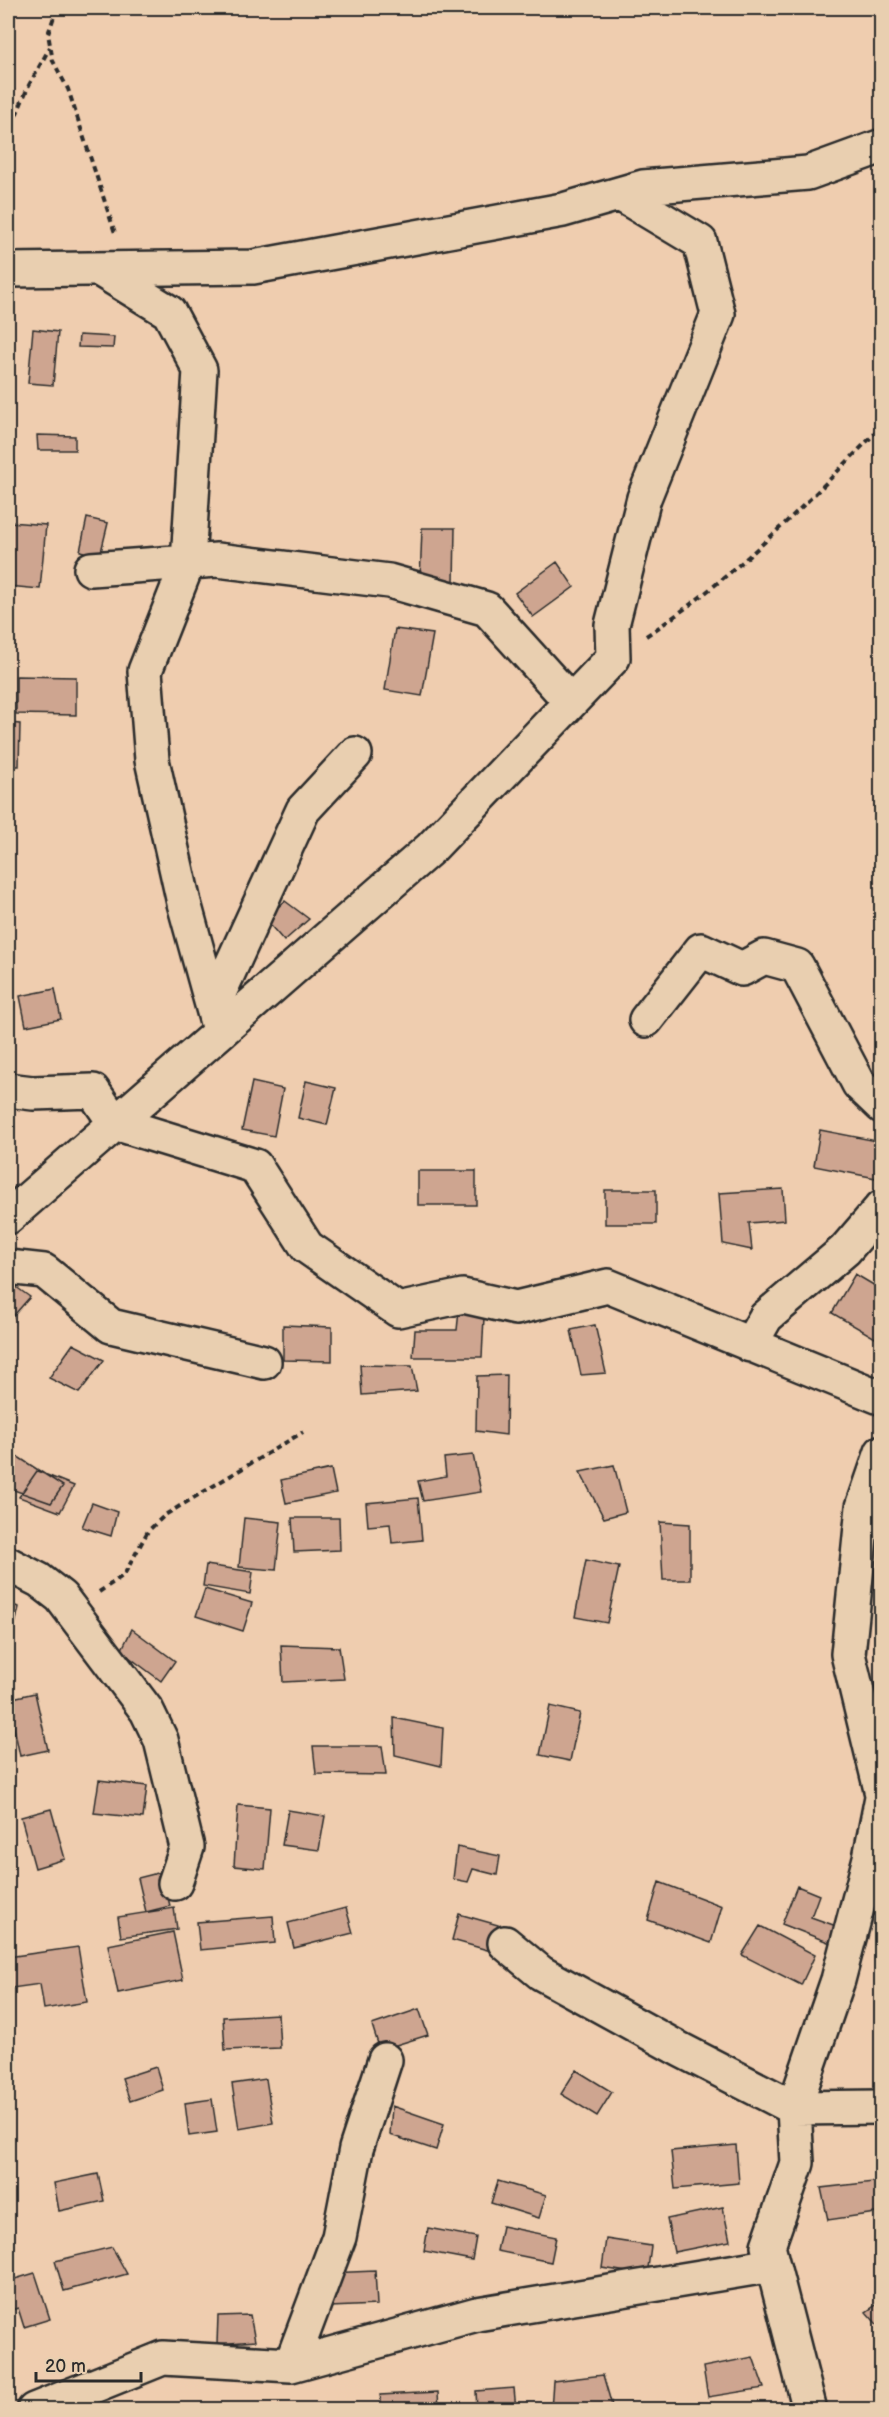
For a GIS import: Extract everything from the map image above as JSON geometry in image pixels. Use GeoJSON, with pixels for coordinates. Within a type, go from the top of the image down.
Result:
{"type":"FeatureCollection","features":[{"type":"Feature","properties":{"kind":"street"},"geometry":{"type":"LineString","coordinates":[[8,270],[253,267],[563,210],[643,186],[808,173],[882,146]]}},
{"type":"Feature","properties":{"kind":"street"},"geometry":{"type":"LineString","coordinates":[[8,1218],[115,1123],[216,1018],[430,848],[613,658],[612,625],[644,498],[718,314],[700,242],[620,194]]}},
{"type":"Feature","properties":{"kind":"street"},"geometry":{"type":"LineString","coordinates":[[112,269],[169,312],[200,370],[188,562],[145,671],[152,760],[184,903],[216,1018]]}},
{"type":"Feature","properties":{"kind":"street"},"geometry":{"type":"LineString","coordinates":[[91,569],[217,560],[389,581],[487,609],[571,702]]}},
{"type":"Feature","properties":{"kind":"street"},"geometry":{"type":"LineString","coordinates":[[216,1018],[303,810],[355,754]]}},
{"type":"Feature","properties":{"kind":"street"},"geometry":{"type":"LineString","coordinates":[[646,1020],[701,950],[742,969],[764,957],[797,966],[859,1084],[882,1106]]}},
{"type":"Feature","properties":{"kind":"street"},"geometry":{"type":"LineString","coordinates":[[8,1090],[33,1093],[93,1091],[115,1123],[255,1166],[307,1246],[398,1310],[463,1296],[516,1308],[608,1286],[882,1398]]}},
{"type":"Feature","properties":{"kind":"street"},"geometry":{"type":"LineString","coordinates":[[750,1345],[766,1317],[845,1251],[882,1207]]}},
{"type":"Feature","properties":{"kind":"street"},"geometry":{"type":"LineString","coordinates":[[8,1267],[44,1271],[111,1326],[264,1362]]}},
{"type":"Feature","properties":{"kind":"street"},"geometry":{"type":"LineString","coordinates":[[810,2409],[768,2246],[798,2163],[794,2108],[838,1980],[870,1858],[882,1796],[848,1654],[863,1507],[882,1452]]}},
{"type":"Feature","properties":{"kind":"street"},"geometry":{"type":"LineString","coordinates":[[8,1564],[39,1580],[61,1597],[147,1711],[161,1740],[187,1847],[175,1883]]}},
{"type":"Feature","properties":{"kind":"street"},"geometry":{"type":"LineString","coordinates":[[505,1943],[541,1973],[681,2050],[794,2108],[882,2107]]}},
{"type":"Feature","properties":{"kind":"street"},"geometry":{"type":"LineString","coordinates":[[291,2365],[339,2237],[356,2149],[385,2060]]}},
{"type":"Feature","properties":{"kind":"street"},"geometry":{"type":"LineString","coordinates":[[34,2409],[163,2358],[291,2365],[477,2314],[773,2265]]}},
{"type":"Feature","properties":{"kind":"path"},"geometry":{"type":"LineString","coordinates":[[57,8],[48,34],[53,61],[68,89],[88,146],[112,269]]}},
{"type":"Feature","properties":{"kind":"path"},"geometry":{"type":"LineString","coordinates":[[8,135],[28,87],[50,46]]}},
{"type":"Feature","properties":{"kind":"path"},"geometry":{"type":"LineString","coordinates":[[613,658],[667,622],[735,569],[808,502],[882,426]]}},
{"type":"Feature","properties":{"kind":"path"},"geometry":{"type":"LineString","coordinates":[[72,1611],[124,1575],[148,1532],[165,1515],[303,1432]]}},
{"type":"Feature","properties":{"kind":"building"},"geometry":{"type":"Polygon","coordinates":[[[33,329],[58,332],[53,385],[28,383],[33,329]]]}},
{"type":"Feature","properties":{"kind":"building"},"geometry":{"type":"Polygon","coordinates":[[[79,335],[114,337],[113,348],[78,347],[79,335]]]}},
{"type":"Feature","properties":{"kind":"building"},"geometry":{"type":"Polygon","coordinates":[[[37,435],[75,436],[75,450],[38,450],[37,435]]]}},
{"type":"Feature","properties":{"kind":"building"},"geometry":{"type":"Polygon","coordinates":[[[87,518],[108,523],[100,556],[80,551],[87,518]]]}},
{"type":"Feature","properties":{"kind":"building"},"geometry":{"type":"Polygon","coordinates":[[[10,522],[46,525],[40,589],[8,586],[10,522]]]}},
{"type":"Feature","properties":{"kind":"building"},"geometry":{"type":"Polygon","coordinates":[[[422,528],[455,528],[454,582],[420,582],[422,528]]]}},
{"type":"Feature","properties":{"kind":"building"},"geometry":{"type":"Polygon","coordinates":[[[557,562],[574,587],[533,617],[515,593],[557,562]]]}},
{"type":"Feature","properties":{"kind":"building"},"geometry":{"type":"Polygon","coordinates":[[[395,629],[433,634],[422,696],[385,690],[395,629]]]}},
{"type":"Feature","properties":{"kind":"building"},"geometry":{"type":"Polygon","coordinates":[[[16,676],[76,677],[76,715],[16,714],[16,676]]]}},
{"type":"Feature","properties":{"kind":"building"},"geometry":{"type":"Polygon","coordinates":[[[8,723],[20,724],[19,766],[8,766],[8,723]]]}},
{"type":"Feature","properties":{"kind":"building"},"geometry":{"type":"Polygon","coordinates":[[[285,901],[309,919],[284,941],[265,919],[285,901]]]}},
{"type":"Feature","properties":{"kind":"building"},"geometry":{"type":"Polygon","coordinates":[[[55,989],[61,1019],[26,1026],[20,996],[55,989]]]}},
{"type":"Feature","properties":{"kind":"building"},"geometry":{"type":"Polygon","coordinates":[[[306,1081],[336,1088],[327,1125],[298,1118],[306,1081]]]}},
{"type":"Feature","properties":{"kind":"building"},"geometry":{"type":"Polygon","coordinates":[[[252,1082],[283,1089],[274,1136],[242,1130],[252,1082]]]}},
{"type":"Feature","properties":{"kind":"building"},"geometry":{"type":"Polygon","coordinates":[[[820,1130],[882,1142],[881,1179],[814,1166],[820,1130]]]}},
{"type":"Feature","properties":{"kind":"building"},"geometry":{"type":"Polygon","coordinates":[[[418,1171],[476,1171],[476,1205],[418,1205],[418,1171]]]}},
{"type":"Feature","properties":{"kind":"building"},"geometry":{"type":"Polygon","coordinates":[[[783,1189],[785,1220],[749,1223],[752,1250],[723,1244],[719,1193],[783,1189]]]}},
{"type":"Feature","properties":{"kind":"building"},"geometry":{"type":"Polygon","coordinates":[[[605,1190],[656,1190],[656,1224],[605,1224],[605,1190]]]}},
{"type":"Feature","properties":{"kind":"building"},"geometry":{"type":"Polygon","coordinates":[[[855,1274],[882,1290],[882,1342],[832,1313],[855,1274]]]}},
{"type":"Feature","properties":{"kind":"building"},"geometry":{"type":"Polygon","coordinates":[[[12,1284],[30,1297],[8,1322],[8,1289],[12,1284]]]}},
{"type":"Feature","properties":{"kind":"building"},"geometry":{"type":"Polygon","coordinates":[[[459,1311],[484,1317],[482,1357],[413,1357],[415,1330],[457,1330],[459,1311]]]}},
{"type":"Feature","properties":{"kind":"building"},"geometry":{"type":"Polygon","coordinates":[[[283,1325],[332,1327],[332,1361],[283,1360],[283,1325]]]}},
{"type":"Feature","properties":{"kind":"building"},"geometry":{"type":"Polygon","coordinates":[[[595,1325],[606,1373],[581,1375],[571,1330],[595,1325]]]}},
{"type":"Feature","properties":{"kind":"building"},"geometry":{"type":"Polygon","coordinates":[[[73,1344],[104,1360],[79,1393],[49,1378],[73,1344]]]}},
{"type":"Feature","properties":{"kind":"building"},"geometry":{"type":"Polygon","coordinates":[[[360,1365],[412,1366],[417,1391],[362,1395],[360,1365]]]}},
{"type":"Feature","properties":{"kind":"building"},"geometry":{"type":"Polygon","coordinates":[[[507,1375],[506,1435],[476,1431],[477,1376],[507,1375]]]}},
{"type":"Feature","properties":{"kind":"building"},"geometry":{"type":"Polygon","coordinates":[[[15,1455],[63,1486],[51,1503],[8,1488],[8,1470],[15,1455]]]}},
{"type":"Feature","properties":{"kind":"building"},"geometry":{"type":"Polygon","coordinates":[[[473,1455],[481,1492],[423,1501],[418,1481],[446,1476],[444,1458],[473,1455]]]}},
{"type":"Feature","properties":{"kind":"building"},"geometry":{"type":"Polygon","coordinates":[[[614,1465],[626,1512],[604,1518],[580,1472],[614,1465]]]}},
{"type":"Feature","properties":{"kind":"building"},"geometry":{"type":"Polygon","coordinates":[[[331,1469],[336,1493],[286,1503],[281,1480],[331,1469]]]}},
{"type":"Feature","properties":{"kind":"building"},"geometry":{"type":"Polygon","coordinates":[[[37,1471],[74,1486],[60,1512],[19,1497],[37,1471]]]}},
{"type":"Feature","properties":{"kind":"building"},"geometry":{"type":"Polygon","coordinates":[[[418,1498],[422,1540],[392,1543],[390,1524],[368,1526],[366,1503],[418,1498]]]}},
{"type":"Feature","properties":{"kind":"building"},"geometry":{"type":"Polygon","coordinates":[[[92,1503],[117,1512],[111,1536],[82,1527],[92,1503]]]}},
{"type":"Feature","properties":{"kind":"building"},"geometry":{"type":"Polygon","coordinates":[[[244,1518],[281,1522],[276,1570],[239,1567],[244,1518]]]}},
{"type":"Feature","properties":{"kind":"building"},"geometry":{"type":"Polygon","coordinates":[[[292,1518],[339,1518],[340,1550],[294,1552],[292,1518]]]}},
{"type":"Feature","properties":{"kind":"building"},"geometry":{"type":"Polygon","coordinates":[[[660,1522],[690,1524],[690,1580],[663,1580],[660,1522]]]}},
{"type":"Feature","properties":{"kind":"building"},"geometry":{"type":"Polygon","coordinates":[[[586,1560],[619,1567],[607,1623],[575,1617],[586,1560]]]}},
{"type":"Feature","properties":{"kind":"building"},"geometry":{"type":"Polygon","coordinates":[[[206,1565],[253,1572],[250,1594],[203,1586],[206,1565]]]}},
{"type":"Feature","properties":{"kind":"building"},"geometry":{"type":"Polygon","coordinates":[[[205,1589],[252,1603],[243,1631],[196,1616],[205,1589]]]}},
{"type":"Feature","properties":{"kind":"building"},"geometry":{"type":"Polygon","coordinates":[[[8,1604],[19,1607],[11,1643],[8,1642],[8,1604]]]}},
{"type":"Feature","properties":{"kind":"building"},"geometry":{"type":"Polygon","coordinates":[[[132,1629],[175,1661],[161,1681],[121,1651],[132,1629]]]}},
{"type":"Feature","properties":{"kind":"building"},"geometry":{"type":"Polygon","coordinates":[[[281,1645],[339,1647],[344,1679],[283,1682],[281,1645]]]}},
{"type":"Feature","properties":{"kind":"building"},"geometry":{"type":"Polygon","coordinates":[[[35,1693],[48,1750],[20,1756],[8,1699],[35,1693]]]}},
{"type":"Feature","properties":{"kind":"building"},"geometry":{"type":"Polygon","coordinates":[[[550,1706],[580,1713],[570,1761],[540,1755],[550,1706]]]}},
{"type":"Feature","properties":{"kind":"building"},"geometry":{"type":"Polygon","coordinates":[[[394,1718],[443,1728],[441,1766],[395,1755],[394,1718]]]}},
{"type":"Feature","properties":{"kind":"building"},"geometry":{"type":"Polygon","coordinates":[[[313,1746],[382,1746],[386,1775],[316,1774],[313,1746]]]}},
{"type":"Feature","properties":{"kind":"building"},"geometry":{"type":"Polygon","coordinates":[[[99,1780],[147,1786],[143,1818],[94,1813],[99,1780]]]}},
{"type":"Feature","properties":{"kind":"building"},"geometry":{"type":"Polygon","coordinates":[[[238,1805],[270,1808],[265,1869],[234,1866],[238,1805]]]}},
{"type":"Feature","properties":{"kind":"building"},"geometry":{"type":"Polygon","coordinates":[[[51,1809],[65,1859],[35,1868],[21,1817],[51,1809]]]}},
{"type":"Feature","properties":{"kind":"building"},"geometry":{"type":"Polygon","coordinates":[[[288,1810],[325,1816],[319,1850],[282,1845],[288,1810]]]}},
{"type":"Feature","properties":{"kind":"building"},"geometry":{"type":"Polygon","coordinates":[[[457,1847],[500,1856],[497,1875],[473,1869],[468,1882],[453,1879],[457,1847]]]}},
{"type":"Feature","properties":{"kind":"building"},"geometry":{"type":"Polygon","coordinates":[[[162,1872],[170,1906],[146,1912],[138,1878],[162,1872]]]}},
{"type":"Feature","properties":{"kind":"building"},"geometry":{"type":"Polygon","coordinates":[[[659,1882],[722,1906],[711,1943],[648,1920],[659,1882]]]}},
{"type":"Feature","properties":{"kind":"building"},"geometry":{"type":"Polygon","coordinates":[[[797,1886],[819,1895],[811,1917],[839,1927],[833,1944],[782,1924],[797,1886]]]}},
{"type":"Feature","properties":{"kind":"building"},"geometry":{"type":"Polygon","coordinates":[[[174,1908],[177,1929],[121,1937],[118,1917],[174,1908]]]}},
{"type":"Feature","properties":{"kind":"building"},"geometry":{"type":"Polygon","coordinates":[[[346,1908],[353,1933],[294,1948],[288,1923],[346,1908]]]}},
{"type":"Feature","properties":{"kind":"building"},"geometry":{"type":"Polygon","coordinates":[[[459,1914],[498,1925],[491,1951],[452,1940],[459,1914]]]}},
{"type":"Feature","properties":{"kind":"building"},"geometry":{"type":"Polygon","coordinates":[[[273,1916],[275,1943],[200,1950],[197,1922],[273,1916]]]}},
{"type":"Feature","properties":{"kind":"building"},"geometry":{"type":"Polygon","coordinates":[[[760,1926],[815,1955],[801,1985],[742,1955],[760,1926]]]}},
{"type":"Feature","properties":{"kind":"building"},"geometry":{"type":"Polygon","coordinates":[[[173,1932],[183,1980],[118,1993],[108,1945],[173,1932]]]}},
{"type":"Feature","properties":{"kind":"building"},"geometry":{"type":"Polygon","coordinates":[[[78,1947],[87,2002],[44,2009],[40,1984],[12,1988],[8,1957],[78,1947]]]}},
{"type":"Feature","properties":{"kind":"building"},"geometry":{"type":"Polygon","coordinates":[[[419,2009],[428,2035],[380,2050],[372,2025],[419,2009]]]}},
{"type":"Feature","properties":{"kind":"building"},"geometry":{"type":"Polygon","coordinates":[[[278,2014],[280,2048],[225,2050],[223,2017],[278,2014]]]}},
{"type":"Feature","properties":{"kind":"building"},"geometry":{"type":"Polygon","coordinates":[[[156,2067],[163,2090],[130,2101],[122,2078],[156,2067]]]}},
{"type":"Feature","properties":{"kind":"building"},"geometry":{"type":"Polygon","coordinates":[[[576,2070],[612,2092],[597,2116],[561,2094],[576,2070]]]}},
{"type":"Feature","properties":{"kind":"building"},"geometry":{"type":"Polygon","coordinates":[[[266,2079],[273,2123],[239,2129],[232,2084],[266,2079]]]}},
{"type":"Feature","properties":{"kind":"building"},"geometry":{"type":"Polygon","coordinates":[[[212,2099],[217,2132],[189,2136],[185,2103],[212,2099]]]}},
{"type":"Feature","properties":{"kind":"building"},"geometry":{"type":"Polygon","coordinates":[[[392,2106],[444,2124],[436,2150],[390,2135],[392,2106]]]}},
{"type":"Feature","properties":{"kind":"building"},"geometry":{"type":"Polygon","coordinates":[[[736,2145],[739,2183],[675,2189],[671,2151],[736,2145]]]}},
{"type":"Feature","properties":{"kind":"building"},"geometry":{"type":"Polygon","coordinates":[[[98,2174],[104,2201],[59,2211],[54,2183],[98,2174]]]}},
{"type":"Feature","properties":{"kind":"building"},"geometry":{"type":"Polygon","coordinates":[[[498,2181],[546,2195],[539,2218],[491,2203],[498,2181]]]}},
{"type":"Feature","properties":{"kind":"building"},"geometry":{"type":"Polygon","coordinates":[[[882,2181],[882,2212],[828,2220],[821,2188],[882,2181]]]}},
{"type":"Feature","properties":{"kind":"building"},"geometry":{"type":"Polygon","coordinates":[[[723,2207],[730,2241],[674,2252],[667,2219],[723,2207]]]}},
{"type":"Feature","properties":{"kind":"building"},"geometry":{"type":"Polygon","coordinates":[[[502,2226],[556,2237],[551,2262],[497,2251],[502,2226]]]}},
{"type":"Feature","properties":{"kind":"building"},"geometry":{"type":"Polygon","coordinates":[[[428,2228],[476,2237],[472,2260],[424,2251],[428,2228]]]}},
{"type":"Feature","properties":{"kind":"building"},"geometry":{"type":"Polygon","coordinates":[[[606,2239],[651,2246],[647,2275],[602,2268],[606,2239]]]}},
{"type":"Feature","properties":{"kind":"building"},"geometry":{"type":"Polygon","coordinates":[[[112,2247],[127,2274],[64,2291],[55,2261],[112,2247]]]}},
{"type":"Feature","properties":{"kind":"building"},"geometry":{"type":"Polygon","coordinates":[[[375,2271],[377,2305],[330,2307],[328,2273],[375,2271]]]}},
{"type":"Feature","properties":{"kind":"building"},"geometry":{"type":"Polygon","coordinates":[[[35,2273],[50,2319],[24,2327],[18,2308],[8,2311],[8,2281],[35,2273]]]}},
{"type":"Feature","properties":{"kind":"building"},"geometry":{"type":"Polygon","coordinates":[[[882,2301],[882,2330],[866,2312],[882,2301]]]}},
{"type":"Feature","properties":{"kind":"building"},"geometry":{"type":"Polygon","coordinates":[[[250,2315],[255,2341],[217,2344],[218,2316],[250,2315]]]}},
{"type":"Feature","properties":{"kind":"building"},"geometry":{"type":"Polygon","coordinates":[[[753,2357],[764,2388],[708,2397],[703,2367],[753,2357]]]}},
{"type":"Feature","properties":{"kind":"building"},"geometry":{"type":"Polygon","coordinates":[[[603,2375],[613,2409],[551,2410],[553,2381],[603,2375]]]}},
{"type":"Feature","properties":{"kind":"building"},"geometry":{"type":"Polygon","coordinates":[[[514,2388],[516,2410],[477,2410],[476,2391],[514,2388]]]}},
{"type":"Feature","properties":{"kind":"building"},"geometry":{"type":"Polygon","coordinates":[[[438,2392],[439,2410],[383,2410],[380,2395],[438,2392]]]}}]}
